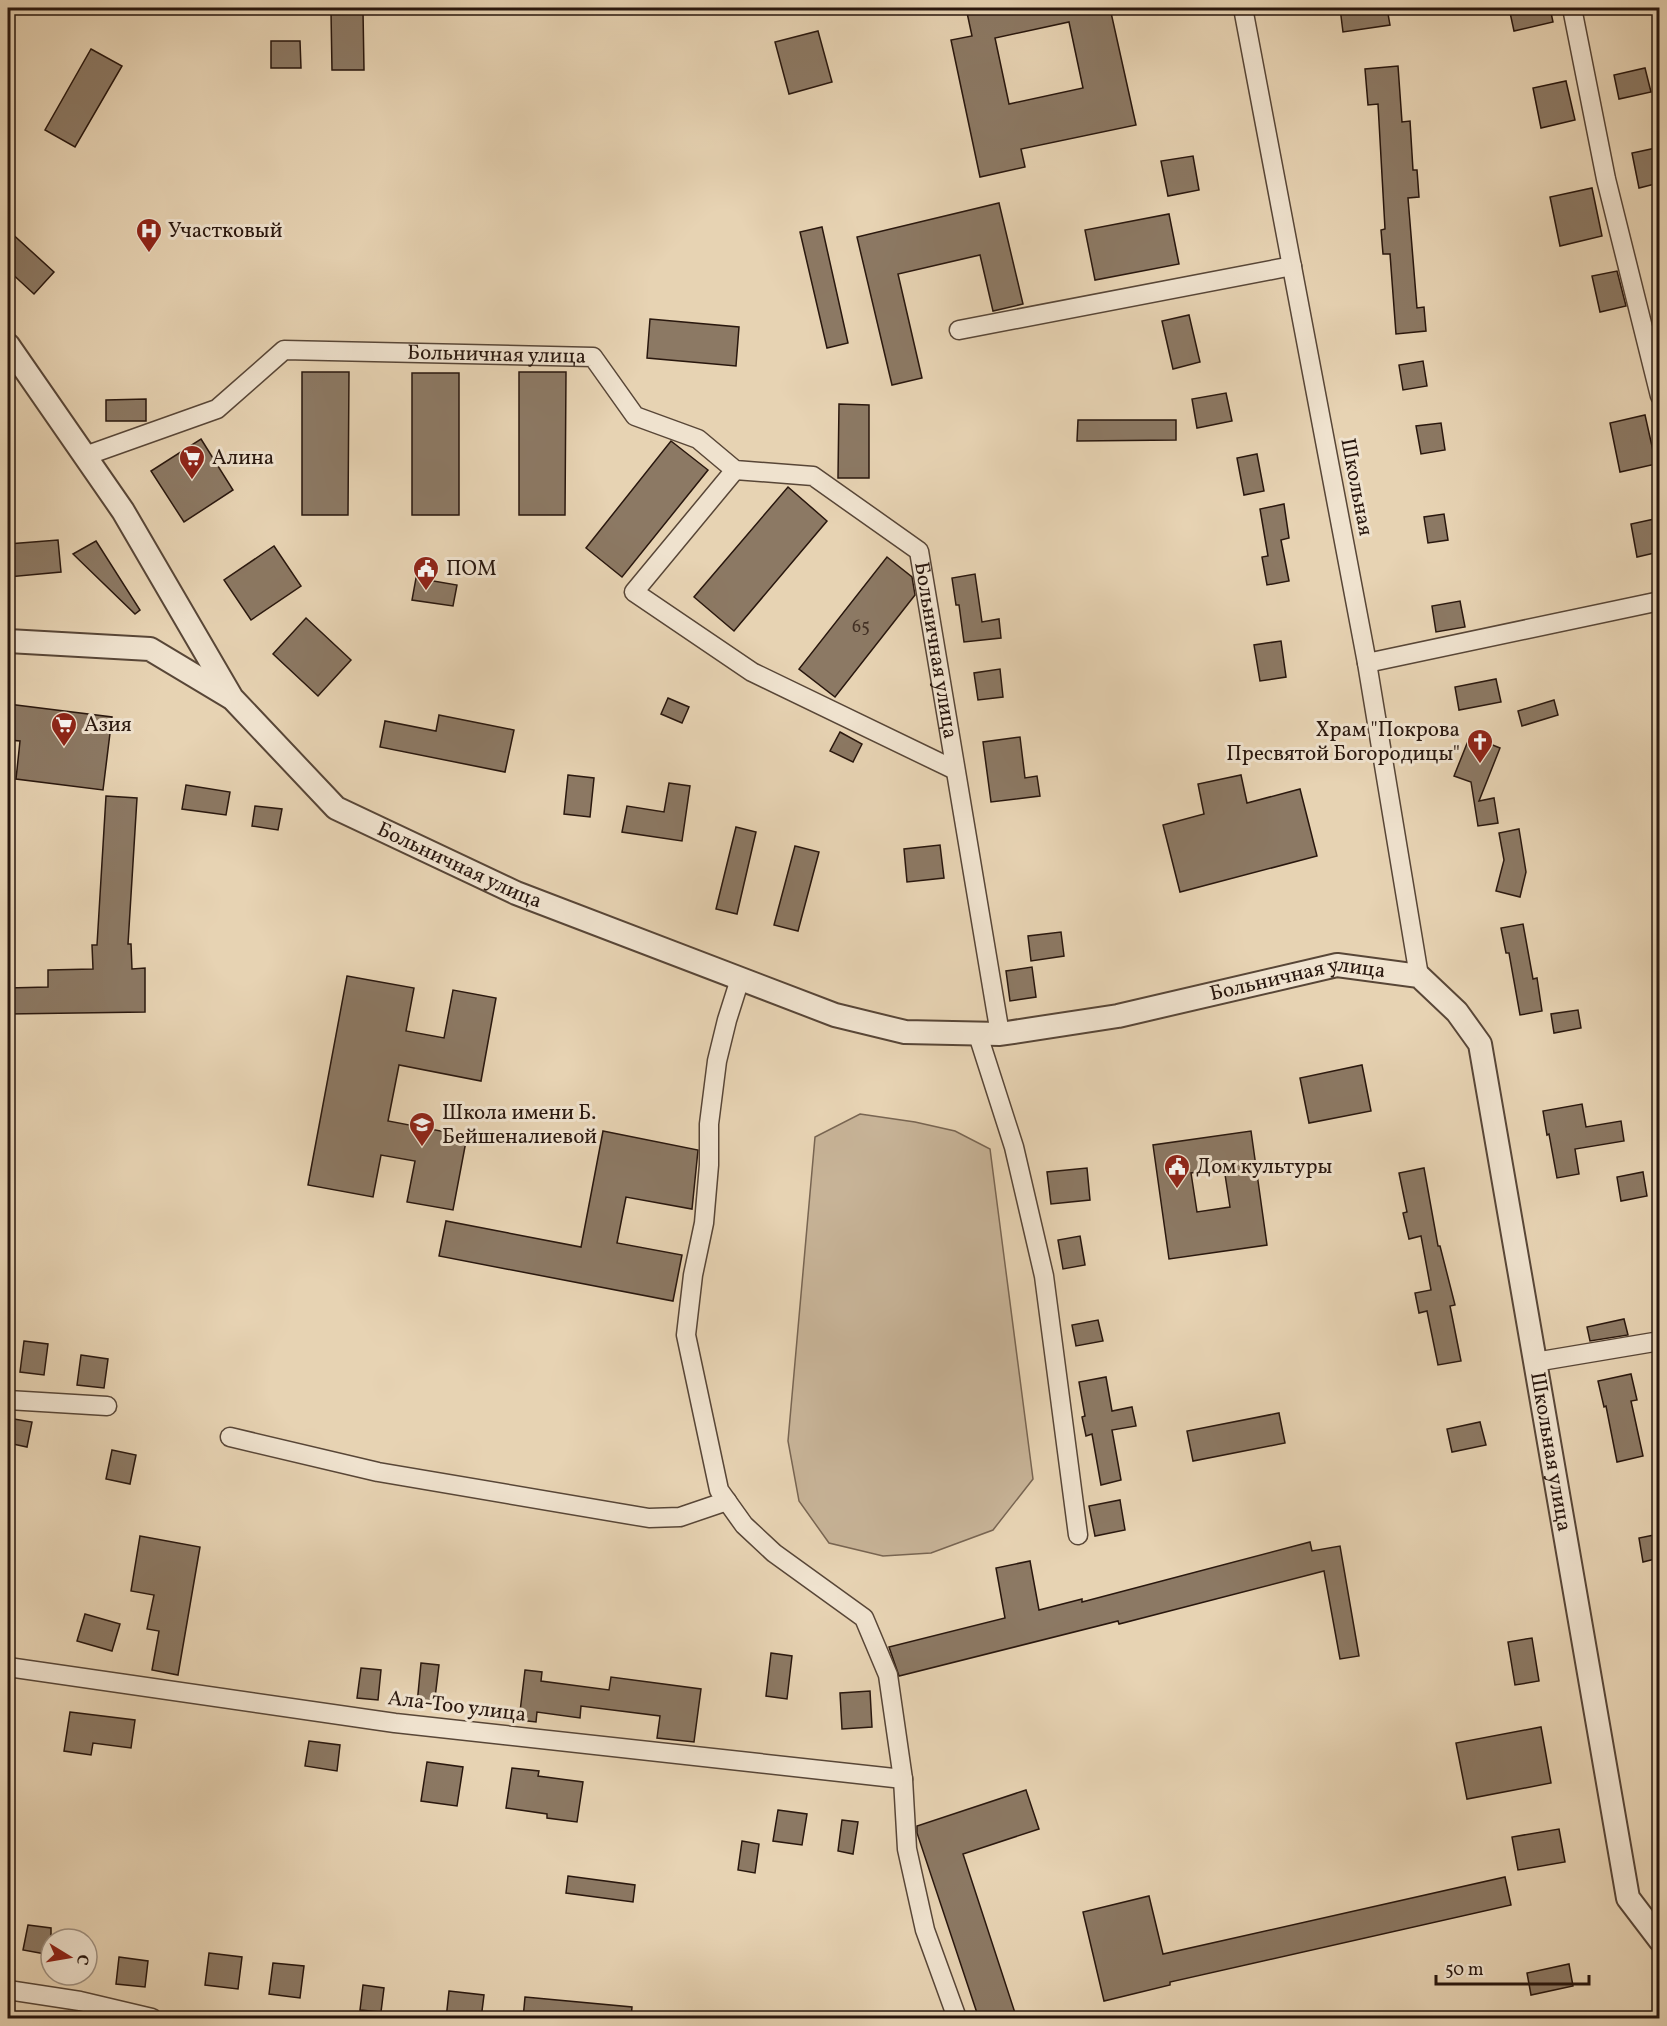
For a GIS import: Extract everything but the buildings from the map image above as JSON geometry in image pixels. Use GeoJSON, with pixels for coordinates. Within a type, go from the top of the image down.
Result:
{"type":"FeatureCollection","features":[{"type":"Feature","properties":{"kind":"street","name":"Школьная"},"geometry":{"type":"LineString","coordinates":[[1243,8],[1367,663],[1419,976]]}},
{"type":"Feature","properties":{"kind":"street"},"geometry":{"type":"LineString","coordinates":[[1572,8],[1606,178],[1659,396]]}},
{"type":"Feature","properties":{"kind":"street"},"geometry":{"type":"LineString","coordinates":[[959,330],[1292,266]]}},
{"type":"Feature","properties":{"kind":"street","name":"Больничная улица"},"geometry":{"type":"LineString","coordinates":[[8,345],[123,511],[232,698],[336,808],[516,893],[835,1015],[905,1032],[989,1034],[1118,1016],[1337,965],[1419,976]]}},
{"type":"Feature","properties":{"kind":"street","name":"Больничная улица"},"geometry":{"type":"LineString","coordinates":[[85,456],[217,409],[284,350],[570,356],[593,357],[635,416],[698,439],[735,471],[813,476],[919,551],[955,770],[989,1034]]}},
{"type":"Feature","properties":{"kind":"street"},"geometry":{"type":"LineString","coordinates":[[735,471],[634,592],[752,672],[955,770]]}},
{"type":"Feature","properties":{"kind":"street"},"geometry":{"type":"LineString","coordinates":[[1367,663],[1659,601]]}},
{"type":"Feature","properties":{"kind":"street"},"geometry":{"type":"LineString","coordinates":[[8,641],[150,649],[232,698]]}},
{"type":"Feature","properties":{"kind":"street","name":"Школьная улица"},"geometry":{"type":"LineString","coordinates":[[1419,976],[1457,1012],[1480,1044],[1628,1898],[1659,1940]]}},
{"type":"Feature","properties":{"kind":"street"},"geometry":{"type":"LineString","coordinates":[[740,979],[717,1061],[709,1124],[709,1165],[704,1223],[693,1275],[686,1335],[719,1490],[744,1525],[774,1553],[864,1618],[888,1675],[903,1779],[907,1850],[925,1930],[957,2019]]}},
{"type":"Feature","properties":{"kind":"street"},"geometry":{"type":"LineString","coordinates":[[989,1034],[1044,1276],[1078,1535]]}},
{"type":"Feature","properties":{"kind":"street"},"geometry":{"type":"LineString","coordinates":[[1535,1362],[1659,1341]]}},
{"type":"Feature","properties":{"kind":"street"},"geometry":{"type":"LineString","coordinates":[[8,1400],[107,1406]]}},
{"type":"Feature","properties":{"kind":"street"},"geometry":{"type":"LineString","coordinates":[[231,1437],[378,1472],[649,1518],[680,1517],[727,1501]]}},
{"type":"Feature","properties":{"kind":"street","name":"Ала-Тоо улица"},"geometry":{"type":"LineString","coordinates":[[8,1667],[395,1723],[903,1779]]}},
{"type":"Feature","properties":{"kind":"street"},"geometry":{"type":"LineString","coordinates":[[8,1990],[80,2001],[152,2019]]}},
{"type":"Feature","properties":{"kind":"shaded area"},"geometry":{"type":"Polygon","coordinates":[[[860,1114],[915,1122],[955,1131],[990,1149],[1033,1479],[993,1530],[931,1553],[883,1556],[829,1543],[799,1501],[788,1441],[815,1137],[860,1114]]]}},
{"type":"Feature","properties":{"kind":"place","name":"Участковый"},"geometry":{"type":"Point","coordinates":[149,254]}},
{"type":"Feature","properties":{"kind":"place","name":"Алина"},"geometry":{"type":"Point","coordinates":[192,481]}},
{"type":"Feature","properties":{"kind":"place","name":"ПОМ"},"geometry":{"type":"Point","coordinates":[426,592]}},
{"type":"Feature","properties":{"kind":"place","name":"Азия"},"geometry":{"type":"Point","coordinates":[64,748]}},
{"type":"Feature","properties":{"kind":"place","name":"Храм \"Покрова Пресвятой Богородицы\""},"geometry":{"type":"Point","coordinates":[1480,765]}},
{"type":"Feature","properties":{"kind":"place","name":"Школа имени Б. Бейшеналиевой"},"geometry":{"type":"Point","coordinates":[422,1148]}},
{"type":"Feature","properties":{"kind":"place","name":"Дом культуры"},"geometry":{"type":"Point","coordinates":[1177,1190]}}]}
